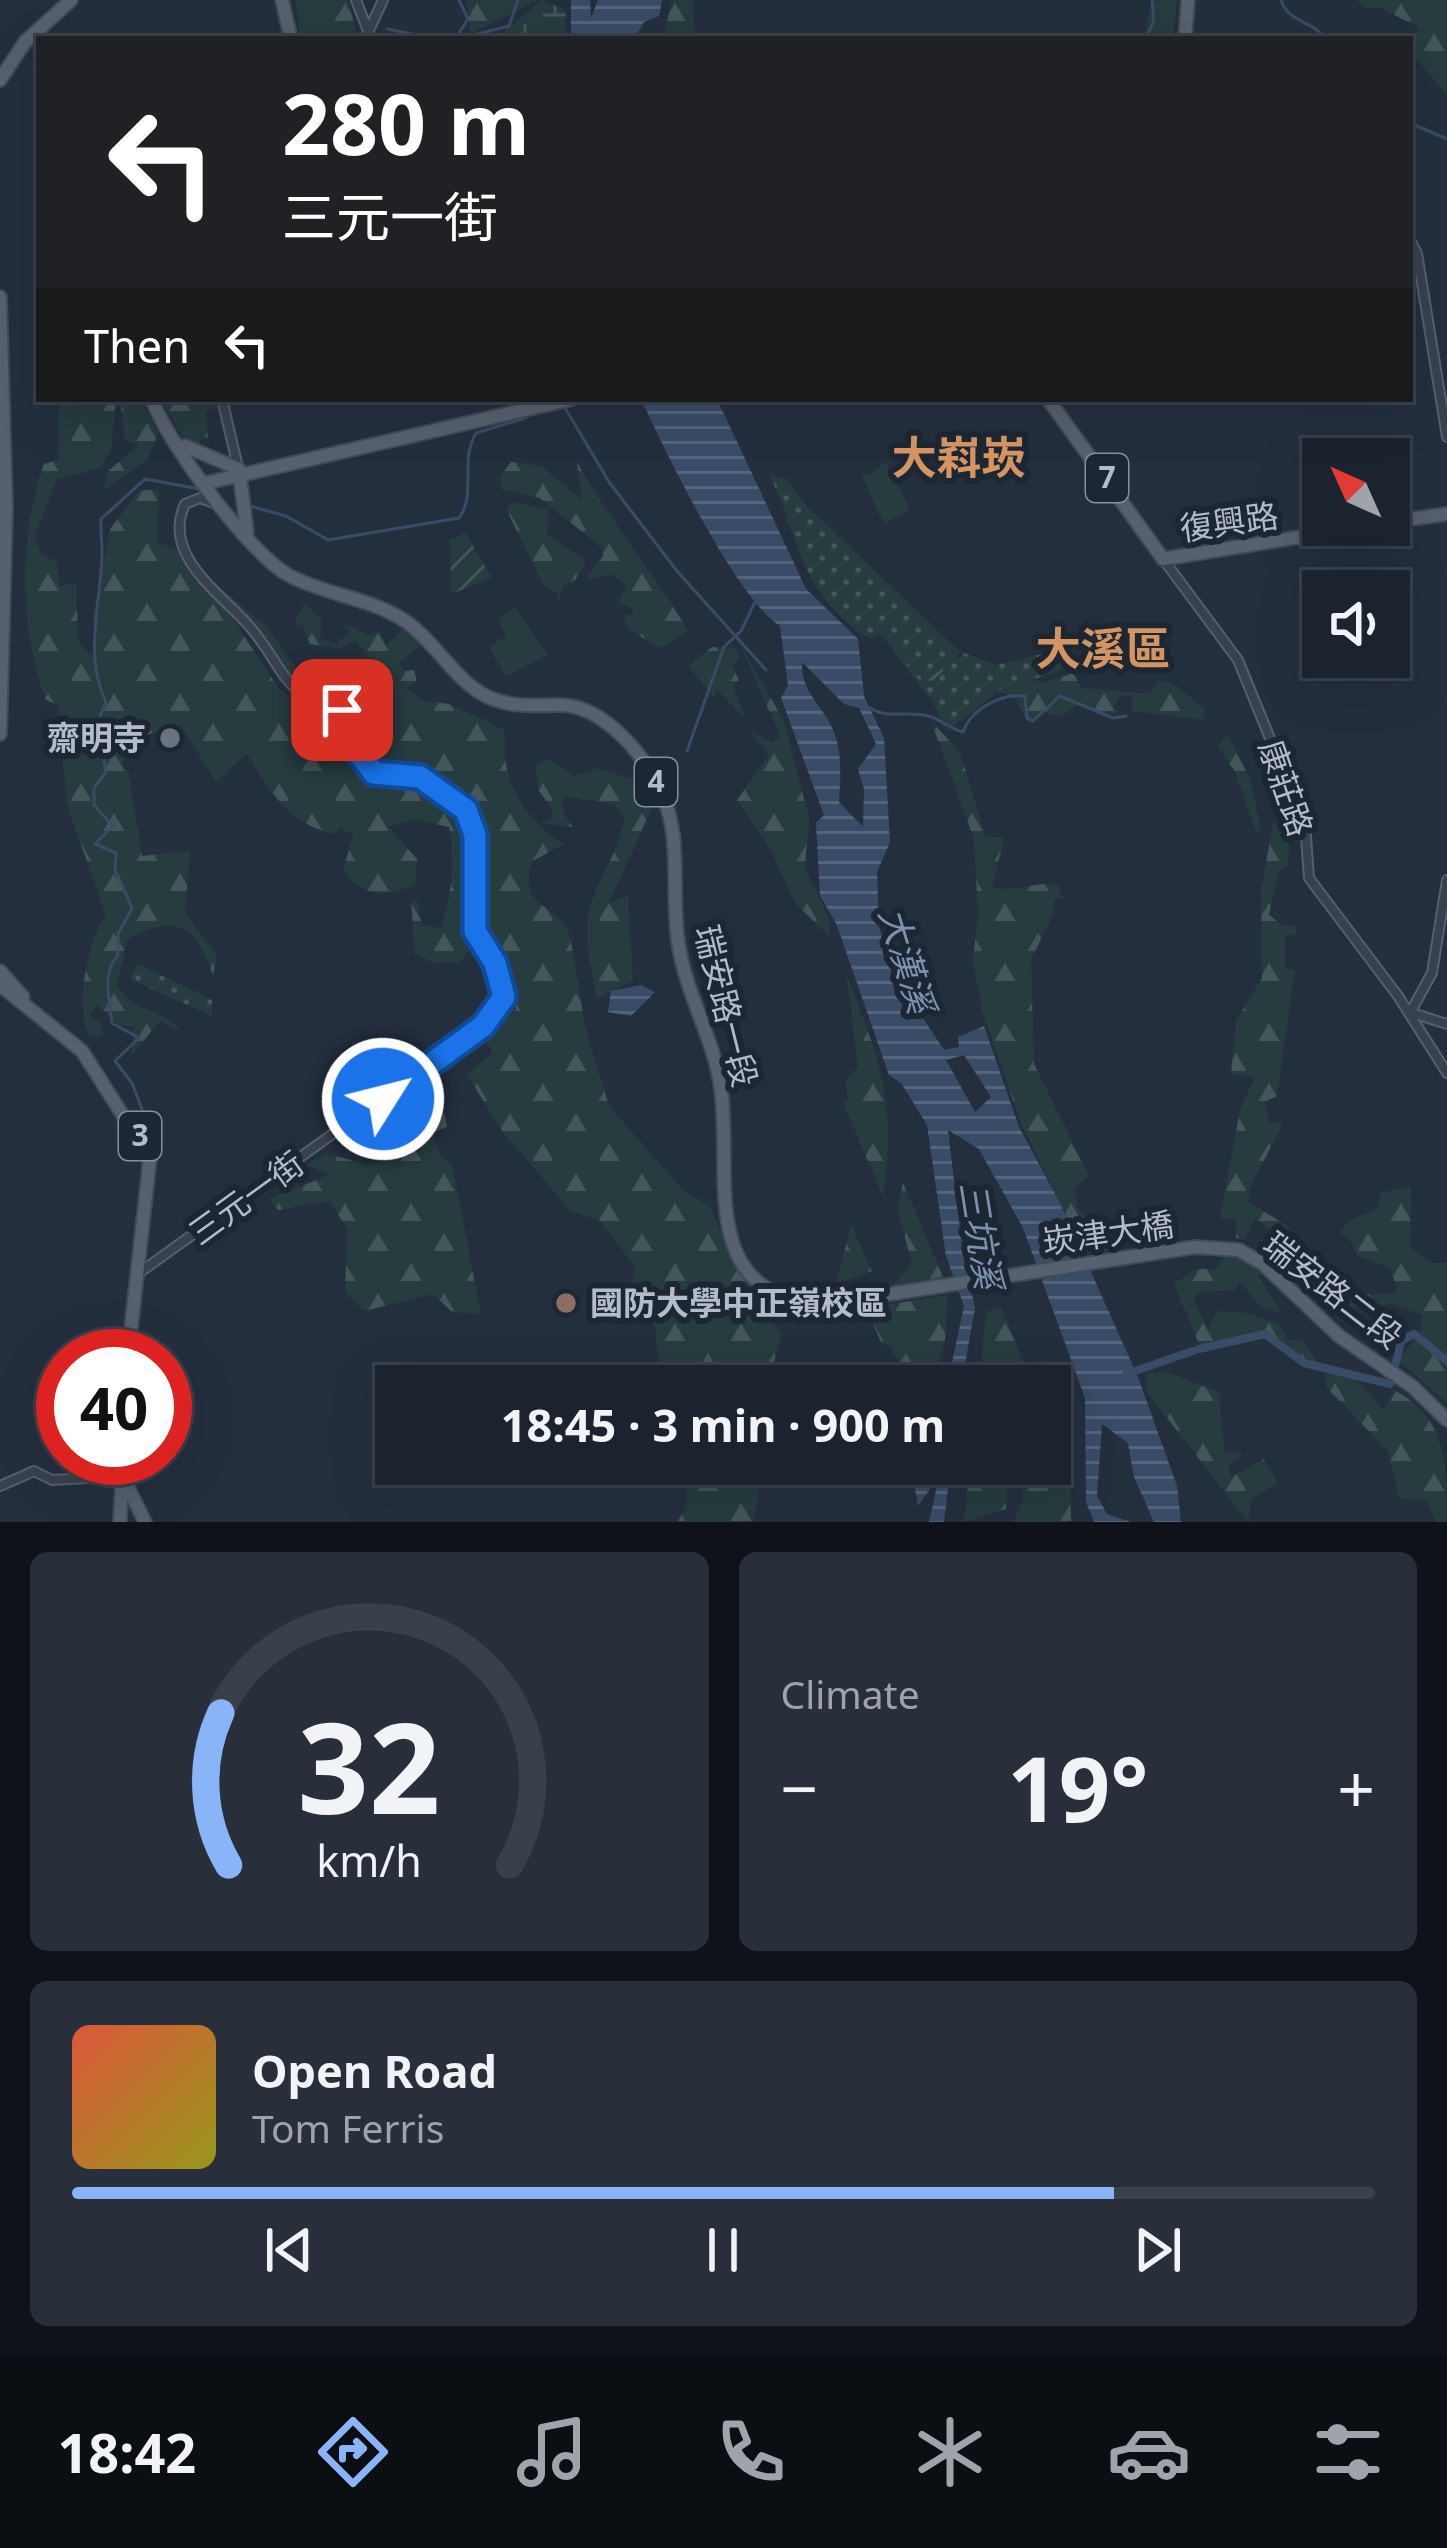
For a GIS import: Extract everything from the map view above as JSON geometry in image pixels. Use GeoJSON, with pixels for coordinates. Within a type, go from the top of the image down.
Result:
{"type":"FeatureCollection","features":[{"type":"Feature","properties":{"kind":"main road"},"geometry":{"type":"LineString","coordinates":[[0,80],[25,42],[71,0]]}},
{"type":"Feature","properties":{"kind":"main road"},"geometry":{"type":"LineString","coordinates":[[284,0],[292,36]]}},
{"type":"Feature","properties":{"kind":"main road"},"geometry":{"type":"LineString","coordinates":[[1182,36],[1186,0]]}},
{"type":"Feature","properties":{"kind":"main road"},"geometry":{"type":"LineString","coordinates":[[0,297],[6,509],[0,734]]}},
{"type":"Feature","properties":{"kind":"main road","name":"瑞安路一段"},"geometry":{"type":"LineString","coordinates":[[155,402],[170,436],[254,550],[289,576],[391,613],[486,696],[511,704],[581,708],[614,730],[646,765],[674,827],[678,940],[719,1073],[727,1226],[746,1266],[775,1289]]}},
{"type":"Feature","properties":{"kind":"main road"},"geometry":{"type":"LineString","coordinates":[[156,402],[185,446],[239,471]]}},
{"type":"Feature","properties":{"kind":"main road"},"geometry":{"type":"LineString","coordinates":[[284,461],[530,402]]}},
{"type":"Feature","properties":{"kind":"main road"},"geometry":{"type":"LineString","coordinates":[[206,482],[558,402]]}},
{"type":"Feature","properties":{"kind":"main road","name":"7"},"geometry":{"type":"LineString","coordinates":[[1050,402],[1163,559]]}},
{"type":"Feature","properties":{"kind":"main road","name":"瑞安路一段"},"geometry":{"type":"LineString","coordinates":[[239,471],[240,506],[251,539],[277,563],[397,610],[490,693],[584,704],[607,718],[647,759],[680,826],[688,964],[724,1077],[730,1226],[750,1264],[775,1289]]}},
{"type":"Feature","properties":{"kind":"main road"},"geometry":{"type":"LineString","coordinates":[[222,505],[240,506]]}},
{"type":"Feature","properties":{"kind":"main road"},"geometry":{"type":"LineString","coordinates":[[1410,519],[1447,514]]}},
{"type":"Feature","properties":{"kind":"main road","name":"復興路"},"geometry":{"type":"LineString","coordinates":[[1163,559],[1302,537]]}},
{"type":"Feature","properties":{"kind":"main road","name":"3"},"geometry":{"type":"LineString","coordinates":[[0,971],[98,1070],[150,1158],[130,1329]]}},
{"type":"Feature","properties":{"kind":"main road","name":"3"},"geometry":{"type":"LineString","coordinates":[[2,990],[50,1024]]}},
{"type":"Feature","properties":{"kind":"main road","name":"崁津大橋"},"geometry":{"type":"LineString","coordinates":[[775,1289],[810,1298],[846,1298],[1028,1264],[1193,1243],[1239,1248]]}},
{"type":"Feature","properties":{"kind":"main road","name":"瑞安路二段"},"geometry":{"type":"LineString","coordinates":[[1239,1248],[1263,1264],[1326,1325],[1447,1416]]}},
{"type":"Feature","properties":{"kind":"main road"},"geometry":{"type":"LineString","coordinates":[[120,1522],[122,1485]]}},
{"type":"Feature","properties":{"kind":"main road"},"geometry":{"type":"LineString","coordinates":[[126,1485],[145,1522]]}},
{"type":"Feature","properties":{"kind":"street"},"geometry":{"type":"LineString","coordinates":[[356,0],[367,35]]}},
{"type":"Feature","properties":{"kind":"street"},"geometry":{"type":"LineString","coordinates":[[367,35],[383,0]]}},
{"type":"Feature","properties":{"kind":"street"},"geometry":{"type":"LineString","coordinates":[[1413,246],[1447,437]]}},
{"type":"Feature","properties":{"kind":"street"},"geometry":{"type":"LineString","coordinates":[[223,402],[239,471]]}},
{"type":"Feature","properties":{"kind":"street"},"geometry":{"type":"LineString","coordinates":[[223,465],[236,453]]}},
{"type":"Feature","properties":{"kind":"street","name":"三元一街"},"geometry":{"type":"LineString","coordinates":[[134,1278],[483,1026],[504,997],[495,963],[475,931],[475,835],[466,810],[420,777],[374,773],[344,734],[342,710],[313,703],[279,673],[253,629],[203,579],[186,554],[181,513],[188,501],[200,499],[206,482]]}},
{"type":"Feature","properties":{"kind":"street"},"geometry":{"type":"LineString","coordinates":[[200,499],[222,505]]}},
{"type":"Feature","properties":{"kind":"street","name":"康莊路"},"geometry":{"type":"LineString","coordinates":[[1163,559],[1236,657],[1305,824],[1309,878],[1410,1013],[1447,1073]]}},
{"type":"Feature","properties":{"kind":"street"},"geometry":{"type":"LineString","coordinates":[[1447,880],[1430,982],[1410,1013],[1447,1024]]}},
{"type":"Feature","properties":{"kind":"street"},"geometry":{"type":"LineString","coordinates":[[0,1486],[36,1472]]}},
{"type":"Feature","properties":{"kind":"green space"},"geometry":{"type":"Polygon","coordinates":[[[296,0],[348,0],[357,36],[300,36],[296,0]]]}},
{"type":"Feature","properties":{"kind":"green space"},"geometry":{"type":"Polygon","coordinates":[[[466,0],[538,0],[470,34],[466,0]]]}},
{"type":"Feature","properties":{"kind":"green space"},"geometry":{"type":"Polygon","coordinates":[[[542,0],[566,10],[564,36],[492,36],[501,34],[542,0]]]}},
{"type":"Feature","properties":{"kind":"green space"},"geometry":{"type":"Polygon","coordinates":[[[672,0],[693,0],[695,36],[664,36],[672,0]]]}},
{"type":"Feature","properties":{"kind":"green space"},"geometry":{"type":"Polygon","coordinates":[[[1152,0],[1177,0],[1173,36],[1145,36],[1152,0]]]}},
{"type":"Feature","properties":{"kind":"green space"},"geometry":{"type":"Polygon","coordinates":[[[1358,0],[1447,0],[1447,95],[1413,55],[1418,27],[1381,8],[1363,8],[1358,0]]]}},
{"type":"Feature","properties":{"kind":"green space"},"geometry":{"type":"Polygon","coordinates":[[[59,402],[116,402],[111,451],[100,468],[57,479],[35,535],[41,553],[57,563],[59,587],[76,582],[78,641],[90,655],[97,652],[93,615],[110,529],[139,491],[159,489],[158,543],[176,549],[224,606],[279,689],[335,722],[356,759],[419,789],[465,821],[470,949],[460,963],[435,963],[415,954],[411,900],[417,900],[422,925],[441,928],[445,916],[452,866],[449,827],[416,820],[388,826],[417,859],[415,886],[384,893],[367,891],[343,871],[353,835],[341,828],[334,834],[318,829],[292,814],[272,793],[247,753],[216,782],[182,727],[149,734],[121,762],[129,774],[142,856],[190,851],[185,913],[217,956],[213,975],[200,945],[183,929],[160,926],[127,940],[117,986],[181,1031],[160,1021],[131,1056],[134,1027],[119,1025],[97,1005],[90,1016],[100,1022],[103,1034],[91,1037],[83,1012],[85,975],[106,916],[67,805],[58,705],[46,700],[37,672],[25,582],[36,492],[44,464],[58,460],[59,402]]]}},
{"type":"Feature","properties":{"kind":"green space"},"geometry":{"type":"Polygon","coordinates":[[[120,402],[142,402],[158,434],[147,460],[104,490],[107,472],[139,445],[125,440],[120,402]]]}},
{"type":"Feature","properties":{"kind":"green space"},"geometry":{"type":"Polygon","coordinates":[[[162,402],[217,402],[218,408],[206,412],[208,437],[199,440],[203,454],[185,441],[162,402]]]}},
{"type":"Feature","properties":{"kind":"green space"},"geometry":{"type":"Polygon","coordinates":[[[511,462],[541,466],[582,500],[577,462],[688,631],[661,648],[629,630],[623,616],[633,614],[632,608],[618,602],[627,586],[612,574],[585,580],[603,556],[601,547],[540,498],[502,489],[500,477],[511,462]]]}},
{"type":"Feature","properties":{"kind":"green space"},"geometry":{"type":"Polygon","coordinates":[[[886,462],[910,509],[884,524],[861,474],[868,475],[886,462]]]}},
{"type":"Feature","properties":{"kind":"green space"},"geometry":{"type":"Polygon","coordinates":[[[769,474],[788,480],[804,503],[961,653],[923,684],[881,635],[870,639],[846,621],[805,566],[769,474]]]}},
{"type":"Feature","properties":{"kind":"green space"},"geometry":{"type":"Polygon","coordinates":[[[512,502],[548,509],[547,535],[586,561],[576,579],[562,587],[559,602],[558,594],[544,586],[507,511],[512,502]]]}},
{"type":"Feature","properties":{"kind":"green space"},"geometry":{"type":"Polygon","coordinates":[[[465,532],[492,578],[451,594],[450,541],[465,532]]]}},
{"type":"Feature","properties":{"kind":"green space"},"geometry":{"type":"Polygon","coordinates":[[[223,590],[268,628],[296,668],[315,667],[338,677],[372,661],[356,640],[340,649],[310,644],[302,625],[294,625],[304,603],[322,620],[320,638],[336,644],[350,632],[344,624],[368,635],[380,632],[386,646],[403,629],[420,645],[399,663],[405,671],[414,670],[417,682],[406,688],[423,701],[449,704],[505,730],[506,764],[517,796],[537,823],[564,844],[531,862],[530,889],[570,935],[586,1031],[609,1106],[681,1188],[710,1207],[740,1273],[763,1292],[760,1301],[781,1335],[775,1365],[659,1365],[654,1320],[630,1287],[636,1268],[601,1222],[570,1210],[503,1132],[467,1075],[493,1052],[483,1036],[516,1009],[517,996],[482,927],[482,848],[475,809],[434,777],[366,748],[353,712],[294,678],[223,590]]]}},
{"type":"Feature","properties":{"kind":"green space"},"geometry":{"type":"Polygon","coordinates":[[[515,607],[548,655],[506,676],[489,647],[506,636],[498,619],[515,607]]]}},
{"type":"Feature","properties":{"kind":"green space"},"geometry":{"type":"Polygon","coordinates":[[[885,639],[1044,683],[1073,673],[1082,688],[1149,694],[1159,681],[1171,682],[1204,708],[1204,720],[1132,711],[1132,695],[1120,696],[1113,708],[1119,712],[1109,714],[1078,704],[1061,717],[1044,712],[1028,723],[1013,695],[995,691],[951,726],[939,714],[950,705],[940,689],[928,697],[885,639]]]}},
{"type":"Feature","properties":{"kind":"green space"},"geometry":{"type":"Polygon","coordinates":[[[1080,645],[1064,669],[1029,681],[1028,673],[1026,683],[1005,686],[947,731],[925,687],[964,653],[996,665],[1080,645]]]}},
{"type":"Feature","properties":{"kind":"green space"},"geometry":{"type":"Polygon","coordinates":[[[741,646],[784,721],[809,818],[805,867],[829,919],[830,937],[795,903],[770,849],[737,800],[769,755],[749,730],[773,743],[780,736],[741,646]]]}},
{"type":"Feature","properties":{"kind":"green space"},"geometry":{"type":"Polygon","coordinates":[[[712,647],[735,648],[740,657],[732,666],[739,680],[733,686],[746,720],[718,690],[713,697],[688,666],[712,647]]]}},
{"type":"Feature","properties":{"kind":"green space"},"geometry":{"type":"Polygon","coordinates":[[[931,721],[960,752],[985,836],[1004,838],[992,888],[1057,884],[1063,898],[1054,899],[1054,914],[1031,959],[1034,1064],[1089,1176],[1075,1188],[1077,1207],[1113,1249],[1085,1254],[1020,1121],[982,1011],[973,960],[978,915],[974,839],[931,721]]]}},
{"type":"Feature","properties":{"kind":"green space"},"geometry":{"type":"Polygon","coordinates":[[[1228,734],[1251,781],[1261,831],[1255,830],[1235,772],[1218,746],[1228,734]]]}},
{"type":"Feature","properties":{"kind":"green space"},"geometry":{"type":"Polygon","coordinates":[[[549,759],[574,776],[598,768],[642,782],[648,778],[665,805],[654,803],[609,903],[628,895],[633,981],[597,998],[588,945],[589,913],[619,841],[624,816],[614,804],[563,796],[563,813],[573,827],[543,824],[551,820],[553,810],[539,791],[535,765],[549,759]]]}},
{"type":"Feature","properties":{"kind":"green space"},"geometry":{"type":"Polygon","coordinates":[[[1267,771],[1284,802],[1288,841],[1288,865],[1279,870],[1269,915],[1283,926],[1296,926],[1297,934],[1285,936],[1285,968],[1295,970],[1277,1096],[1265,1102],[1269,1122],[1283,1124],[1250,1187],[1249,1202],[1289,1227],[1284,1268],[1274,1246],[1277,1233],[1254,1219],[1245,1240],[1236,1238],[1236,1219],[1220,1218],[1240,1110],[1255,1077],[1231,1074],[1236,1021],[1262,978],[1261,892],[1273,822],[1282,822],[1261,778],[1267,771]]]}},
{"type":"Feature","properties":{"kind":"green space"},"geometry":{"type":"Polygon","coordinates":[[[138,964],[212,1000],[212,1016],[130,979],[138,964]]]}},
{"type":"Feature","properties":{"kind":"green space"},"geometry":{"type":"Polygon","coordinates":[[[847,977],[883,1084],[888,1136],[883,1197],[843,1102],[848,1101],[846,1080],[858,1067],[847,977]]]}},
{"type":"Feature","properties":{"kind":"green space"},"geometry":{"type":"Polygon","coordinates":[[[437,1068],[447,1127],[432,1133],[440,1156],[452,1165],[481,1314],[452,1312],[433,1294],[364,1311],[345,1292],[347,1228],[329,1201],[278,1210],[269,1199],[329,1175],[307,1165],[326,1153],[367,1165],[394,1159],[381,1143],[424,1142],[430,1109],[405,1100],[402,1092],[437,1068]]]}},
{"type":"Feature","properties":{"kind":"green space"},"geometry":{"type":"Polygon","coordinates":[[[903,1183],[943,1277],[891,1287],[912,1265],[897,1206],[903,1183]]]}},
{"type":"Feature","properties":{"kind":"green space"},"geometry":{"type":"Polygon","coordinates":[[[1411,1186],[1410,1247],[1430,1263],[1447,1263],[1447,1403],[1398,1360],[1420,1333],[1423,1315],[1391,1304],[1342,1309],[1353,1294],[1394,1294],[1397,1287],[1389,1268],[1356,1255],[1353,1243],[1340,1232],[1350,1220],[1377,1209],[1380,1193],[1411,1186]]]}},
{"type":"Feature","properties":{"kind":"green space"},"geometry":{"type":"Polygon","coordinates":[[[851,1225],[872,1271],[836,1284],[851,1225]]]}},
{"type":"Feature","properties":{"kind":"green space"},"geometry":{"type":"Polygon","coordinates":[[[1234,1254],[1263,1272],[1258,1277],[1282,1313],[1261,1307],[1240,1282],[1235,1290],[1199,1292],[1194,1300],[1208,1330],[1217,1311],[1247,1313],[1279,1324],[1288,1340],[1302,1340],[1319,1364],[1305,1361],[1264,1332],[1200,1347],[1174,1284],[1196,1269],[1216,1269],[1225,1256],[1234,1254]]]}},
{"type":"Feature","properties":{"kind":"green space"},"geometry":{"type":"Polygon","coordinates":[[[947,1295],[945,1341],[938,1365],[901,1365],[890,1347],[881,1343],[867,1308],[947,1295]]]}},
{"type":"Feature","properties":{"kind":"green space"},"geometry":{"type":"Polygon","coordinates":[[[1001,1307],[1024,1365],[981,1365],[986,1312],[1001,1307]]]}},
{"type":"Feature","properties":{"kind":"green space"},"geometry":{"type":"Polygon","coordinates":[[[1326,1371],[1354,1378],[1384,1410],[1394,1390],[1425,1414],[1444,1462],[1447,1522],[1436,1522],[1427,1501],[1399,1498],[1388,1451],[1326,1387],[1326,1371]]]}},
{"type":"Feature","properties":{"kind":"green space"},"geometry":{"type":"Polygon","coordinates":[[[1166,1372],[1219,1392],[1224,1451],[1243,1454],[1228,1464],[1231,1477],[1264,1459],[1278,1483],[1251,1499],[1248,1522],[1147,1392],[1146,1373],[1166,1372]]]}},
{"type":"Feature","properties":{"kind":"green space"},"geometry":{"type":"Polygon","coordinates":[[[686,1485],[761,1485],[753,1522],[677,1522],[686,1485]]]}},
{"type":"Feature","properties":{"kind":"green space"},"geometry":{"type":"Polygon","coordinates":[[[968,1485],[1007,1485],[1006,1509],[964,1522],[968,1485]]]}},
{"type":"Feature","properties":{"kind":"green space"},"geometry":{"type":"Polygon","coordinates":[[[1022,1485],[1070,1485],[1071,1522],[1014,1522],[1023,1498],[1022,1485]]]}},
{"type":"Feature","properties":{"kind":"water"},"geometry":{"type":"Polygon","coordinates":[[[571,0],[590,0],[591,18],[598,0],[662,0],[659,16],[644,22],[636,36],[571,36],[571,0]]]}},
{"type":"Feature","properties":{"kind":"water"},"geometry":{"type":"Polygon","coordinates":[[[642,402],[718,402],[806,589],[858,639],[864,696],[884,738],[890,842],[877,872],[879,928],[905,991],[944,1050],[959,1047],[958,1037],[984,1026],[1019,1127],[1060,1203],[1138,1377],[1177,1486],[1181,1522],[1154,1522],[1134,1477],[1128,1443],[1102,1424],[1097,1496],[1107,1514],[1131,1522],[1094,1522],[1086,1502],[1085,1398],[1023,1228],[979,1149],[948,1130],[963,1255],[975,1308],[965,1365],[951,1365],[964,1306],[946,1256],[927,1125],[901,1083],[889,1075],[836,923],[820,896],[816,823],[824,815],[781,698],[788,685],[780,626],[762,610],[723,556],[642,402]],[[802,662],[805,682],[837,741],[839,802],[863,827],[864,789],[858,769],[876,744],[859,708],[844,704],[802,662]],[[964,1055],[946,1060],[975,1112],[991,1097],[964,1055]]]}},
{"type":"Feature","properties":{"kind":"water"},"geometry":{"type":"Polygon","coordinates":[[[641,985],[655,992],[631,1016],[608,1012],[611,991],[641,985]]]}},
{"type":"Feature","properties":{"kind":"water"},"geometry":{"type":"Polygon","coordinates":[[[916,1485],[933,1485],[918,1506],[916,1485]]]}},
{"type":"Feature","properties":{"kind":"water"},"geometry":{"type":"Polygon","coordinates":[[[937,1485],[948,1485],[944,1522],[929,1522],[937,1485]]]}},
{"type":"Feature","properties":{"kind":"waterway"},"geometry":{"type":"LineString","coordinates":[[457,36],[468,19],[459,0]]}},
{"type":"Feature","properties":{"kind":"waterway"},"geometry":{"type":"LineString","coordinates":[[470,36],[509,26],[518,0]]}},
{"type":"Feature","properties":{"kind":"waterway"},"geometry":{"type":"LineString","coordinates":[[1147,36],[1154,20],[1152,0]]}},
{"type":"Feature","properties":{"kind":"waterway"},"geometry":{"type":"LineString","coordinates":[[1281,0],[1289,13],[1323,36]]}},
{"type":"Feature","properties":{"kind":"waterway"},"geometry":{"type":"LineString","coordinates":[[387,29],[423,36]]}},
{"type":"Feature","properties":{"kind":"waterway"},"geometry":{"type":"LineString","coordinates":[[1413,124],[1447,139]]}},
{"type":"Feature","properties":{"kind":"waterway"},"geometry":{"type":"LineString","coordinates":[[564,406],[609,482],[677,571],[766,670]]}},
{"type":"Feature","properties":{"kind":"waterway"},"geometry":{"type":"LineString","coordinates":[[250,506],[286,516],[328,540],[459,518],[467,498],[469,455],[476,433],[526,418],[528,412]]}},
{"type":"Feature","properties":{"kind":"waterway"},"geometry":{"type":"LineString","coordinates":[[148,1125],[132,1083],[115,1061],[139,1038],[112,1023],[108,987],[118,955],[118,934],[132,908],[115,869],[116,853],[95,844],[113,826],[94,805],[94,788],[106,772],[98,721],[106,702],[94,645],[101,519],[145,479],[200,489]]}},
{"type":"Feature","properties":{"kind":"waterway"},"geometry":{"type":"LineString","coordinates":[[687,751],[724,647],[741,631],[755,602]]}},
{"type":"Feature","properties":{"kind":"waterway"},"geometry":{"type":"LineString","coordinates":[[870,708],[928,716],[963,732],[980,710],[1016,696],[1025,696],[1027,718],[1033,721],[1060,696],[1113,718],[1126,716]]}},
{"type":"Feature","properties":{"kind":"waterway"},"geometry":{"type":"LineString","coordinates":[[1199,1349],[1265,1334],[1304,1363],[1390,1384],[1393,1377]]}},
{"type":"Feature","properties":{"kind":"waterway"},"geometry":{"type":"LineString","coordinates":[[1395,1366],[1401,1341],[1414,1334],[1447,1361]]}},
{"type":"Feature","properties":{"kind":"waterway"},"geometry":{"type":"LineString","coordinates":[[1126,1374],[1193,1351]]}},
{"type":"Feature","properties":{"kind":"place","name":"齋明寺"},"geometry":{"type":"Point","coordinates":[170,738]}},
{"type":"Feature","properties":{"kind":"place","name":"國防大學中正嶺校區"},"geometry":{"type":"Point","coordinates":[566,1303]}},
{"type":"Feature","properties":{"kind":"district","name":"大嵙崁"},"geometry":{"type":"Point","coordinates":[959,458]}},
{"type":"Feature","properties":{"kind":"district","name":"大溪區"},"geometry":{"type":"Point","coordinates":[1103,649]}},
{"type":"Feature","properties":{"kind":"route"},"geometry":{"type":"LineString","coordinates":[[342,710],[344,734],[374,773],[420,777],[466,810],[475,835],[470,900],[475,931],[495,963],[503,988],[503,1000],[483,1026],[383,1099]]}},
{"type":"Feature","properties":{"kind":"water label","name":"大漢溪"},"geometry":{"type":"Point","coordinates":[907,960]}},
{"type":"Feature","properties":{"kind":"water label","name":"三坑溪"},"geometry":{"type":"Point","coordinates":[981,1235]}}]}
